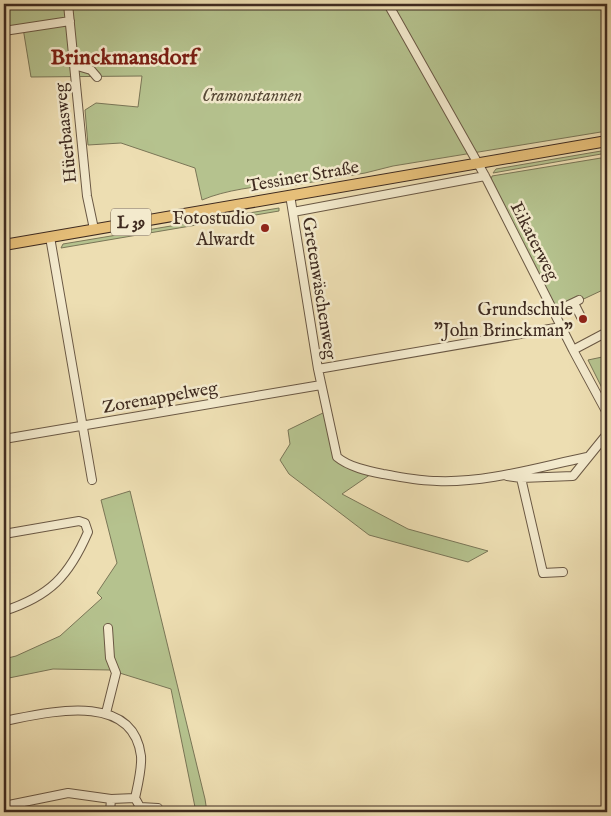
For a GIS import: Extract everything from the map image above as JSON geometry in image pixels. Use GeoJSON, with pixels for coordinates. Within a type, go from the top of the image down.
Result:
{"type":"FeatureCollection","features":[{"type":"Feature","properties":{"kind":"main road","name":"Tessiner Straße"},"geometry":{"type":"LineString","coordinates":[[4,245],[607,141]]}},
{"type":"Feature","properties":{"kind":"street","name":"Hüerbaasweg"},"geometry":{"type":"LineString","coordinates":[[68,4],[87,196],[94,229]]}},
{"type":"Feature","properties":{"kind":"street","name":"Eikaterweg"},"geometry":{"type":"LineString","coordinates":[[388,4],[487,179],[573,350],[607,413]]}},
{"type":"Feature","properties":{"kind":"street"},"geometry":{"type":"LineString","coordinates":[[4,31],[70,21]]}},
{"type":"Feature","properties":{"kind":"street"},"geometry":{"type":"LineString","coordinates":[[74,65],[91,70],[97,77]]}},
{"type":"Feature","properties":{"kind":"street","name":"Tessiner Straße"},"geometry":{"type":"LineString","coordinates":[[293,212],[487,179]]}},
{"type":"Feature","properties":{"kind":"street","name":"Gretenwäschenweg"},"geometry":{"type":"LineString","coordinates":[[290,195],[321,386],[337,457],[342,461],[368,471],[435,481],[459,481],[503,475]]}},
{"type":"Feature","properties":{"kind":"street"},"geometry":{"type":"LineString","coordinates":[[50,237],[92,480]]}},
{"type":"Feature","properties":{"kind":"street"},"geometry":{"type":"LineString","coordinates":[[554,312],[576,301],[581,317]]}},
{"type":"Feature","properties":{"kind":"street"},"geometry":{"type":"LineString","coordinates":[[318,369],[561,326]]}},
{"type":"Feature","properties":{"kind":"street"},"geometry":{"type":"LineString","coordinates":[[573,350],[607,332]]}},
{"type":"Feature","properties":{"kind":"street","name":"Zorenappelweg"},"geometry":{"type":"LineString","coordinates":[[4,439],[321,386]]}},
{"type":"Feature","properties":{"kind":"street"},"geometry":{"type":"LineString","coordinates":[[503,475],[521,478],[573,476],[607,434]]}},
{"type":"Feature","properties":{"kind":"street"},"geometry":{"type":"LineString","coordinates":[[503,475],[587,457]]}},
{"type":"Feature","properties":{"kind":"street"},"geometry":{"type":"LineString","coordinates":[[521,478],[543,573],[563,572]]}},
{"type":"Feature","properties":{"kind":"street"},"geometry":{"type":"LineString","coordinates":[[4,534],[79,521],[86,523],[88,532],[78,554],[62,577],[44,593],[23,604],[4,610]]}},
{"type":"Feature","properties":{"kind":"street"},"geometry":{"type":"LineString","coordinates":[[106,714],[116,673],[110,658],[108,628]]}},
{"type":"Feature","properties":{"kind":"street"},"geometry":{"type":"LineString","coordinates":[[4,721],[50,712],[75,710],[106,714],[119,719],[131,729],[141,756],[141,769],[135,798],[140,807],[158,808]]}},
{"type":"Feature","properties":{"kind":"street"},"geometry":{"type":"LineString","coordinates":[[4,806],[68,793],[111,799],[135,798]]}},
{"type":"Feature","properties":{"kind":"street"},"geometry":{"type":"LineString","coordinates":[[110,812],[111,799]]}},
{"type":"Feature","properties":{"kind":"green space","name":"Cramonstannen"},"geometry":{"type":"Polygon","coordinates":[[[4,4],[607,4],[607,131],[393,166],[365,173],[289,186],[284,184],[242,189],[202,200],[195,168],[121,143],[88,145],[85,110],[96,103],[138,107],[142,76],[31,77],[23,28],[4,31],[4,4]]]}},
{"type":"Feature","properties":{"kind":"green space"},"geometry":{"type":"Polygon","coordinates":[[[607,150],[607,153],[493,173],[496,169],[607,150]]]}},
{"type":"Feature","properties":{"kind":"green space"},"geometry":{"type":"Polygon","coordinates":[[[607,157],[607,288],[556,312],[491,180],[492,176],[607,157]]]}},
{"type":"Feature","properties":{"kind":"green space"},"geometry":{"type":"Polygon","coordinates":[[[279,208],[279,211],[61,248],[63,244],[279,208]]]}},
{"type":"Feature","properties":{"kind":"green space"},"geometry":{"type":"Polygon","coordinates":[[[607,356],[607,398],[588,360],[607,356]]]}},
{"type":"Feature","properties":{"kind":"green space"},"geometry":{"type":"Polygon","coordinates":[[[327,411],[337,457],[371,474],[342,494],[408,529],[488,551],[468,562],[369,535],[289,474],[280,460],[290,444],[288,430],[327,411]]]}},
{"type":"Feature","properties":{"kind":"green space"},"geometry":{"type":"Polygon","coordinates":[[[130,491],[207,812],[196,812],[171,689],[110,670],[53,669],[4,679],[4,659],[16,656],[60,636],[102,598],[97,593],[117,563],[101,500],[130,491]]]}},
{"type":"Feature","properties":{"kind":"place","name":"Fotostudio Alwardt"},"geometry":{"type":"Point","coordinates":[265,228]}},
{"type":"Feature","properties":{"kind":"place","name":"Grundschule \"John Brinckman\""},"geometry":{"type":"Point","coordinates":[583,319]}},
{"type":"Feature","properties":{"kind":"district","name":"Brinckmansdorf"},"geometry":{"type":"Point","coordinates":[124,56]}}]}
